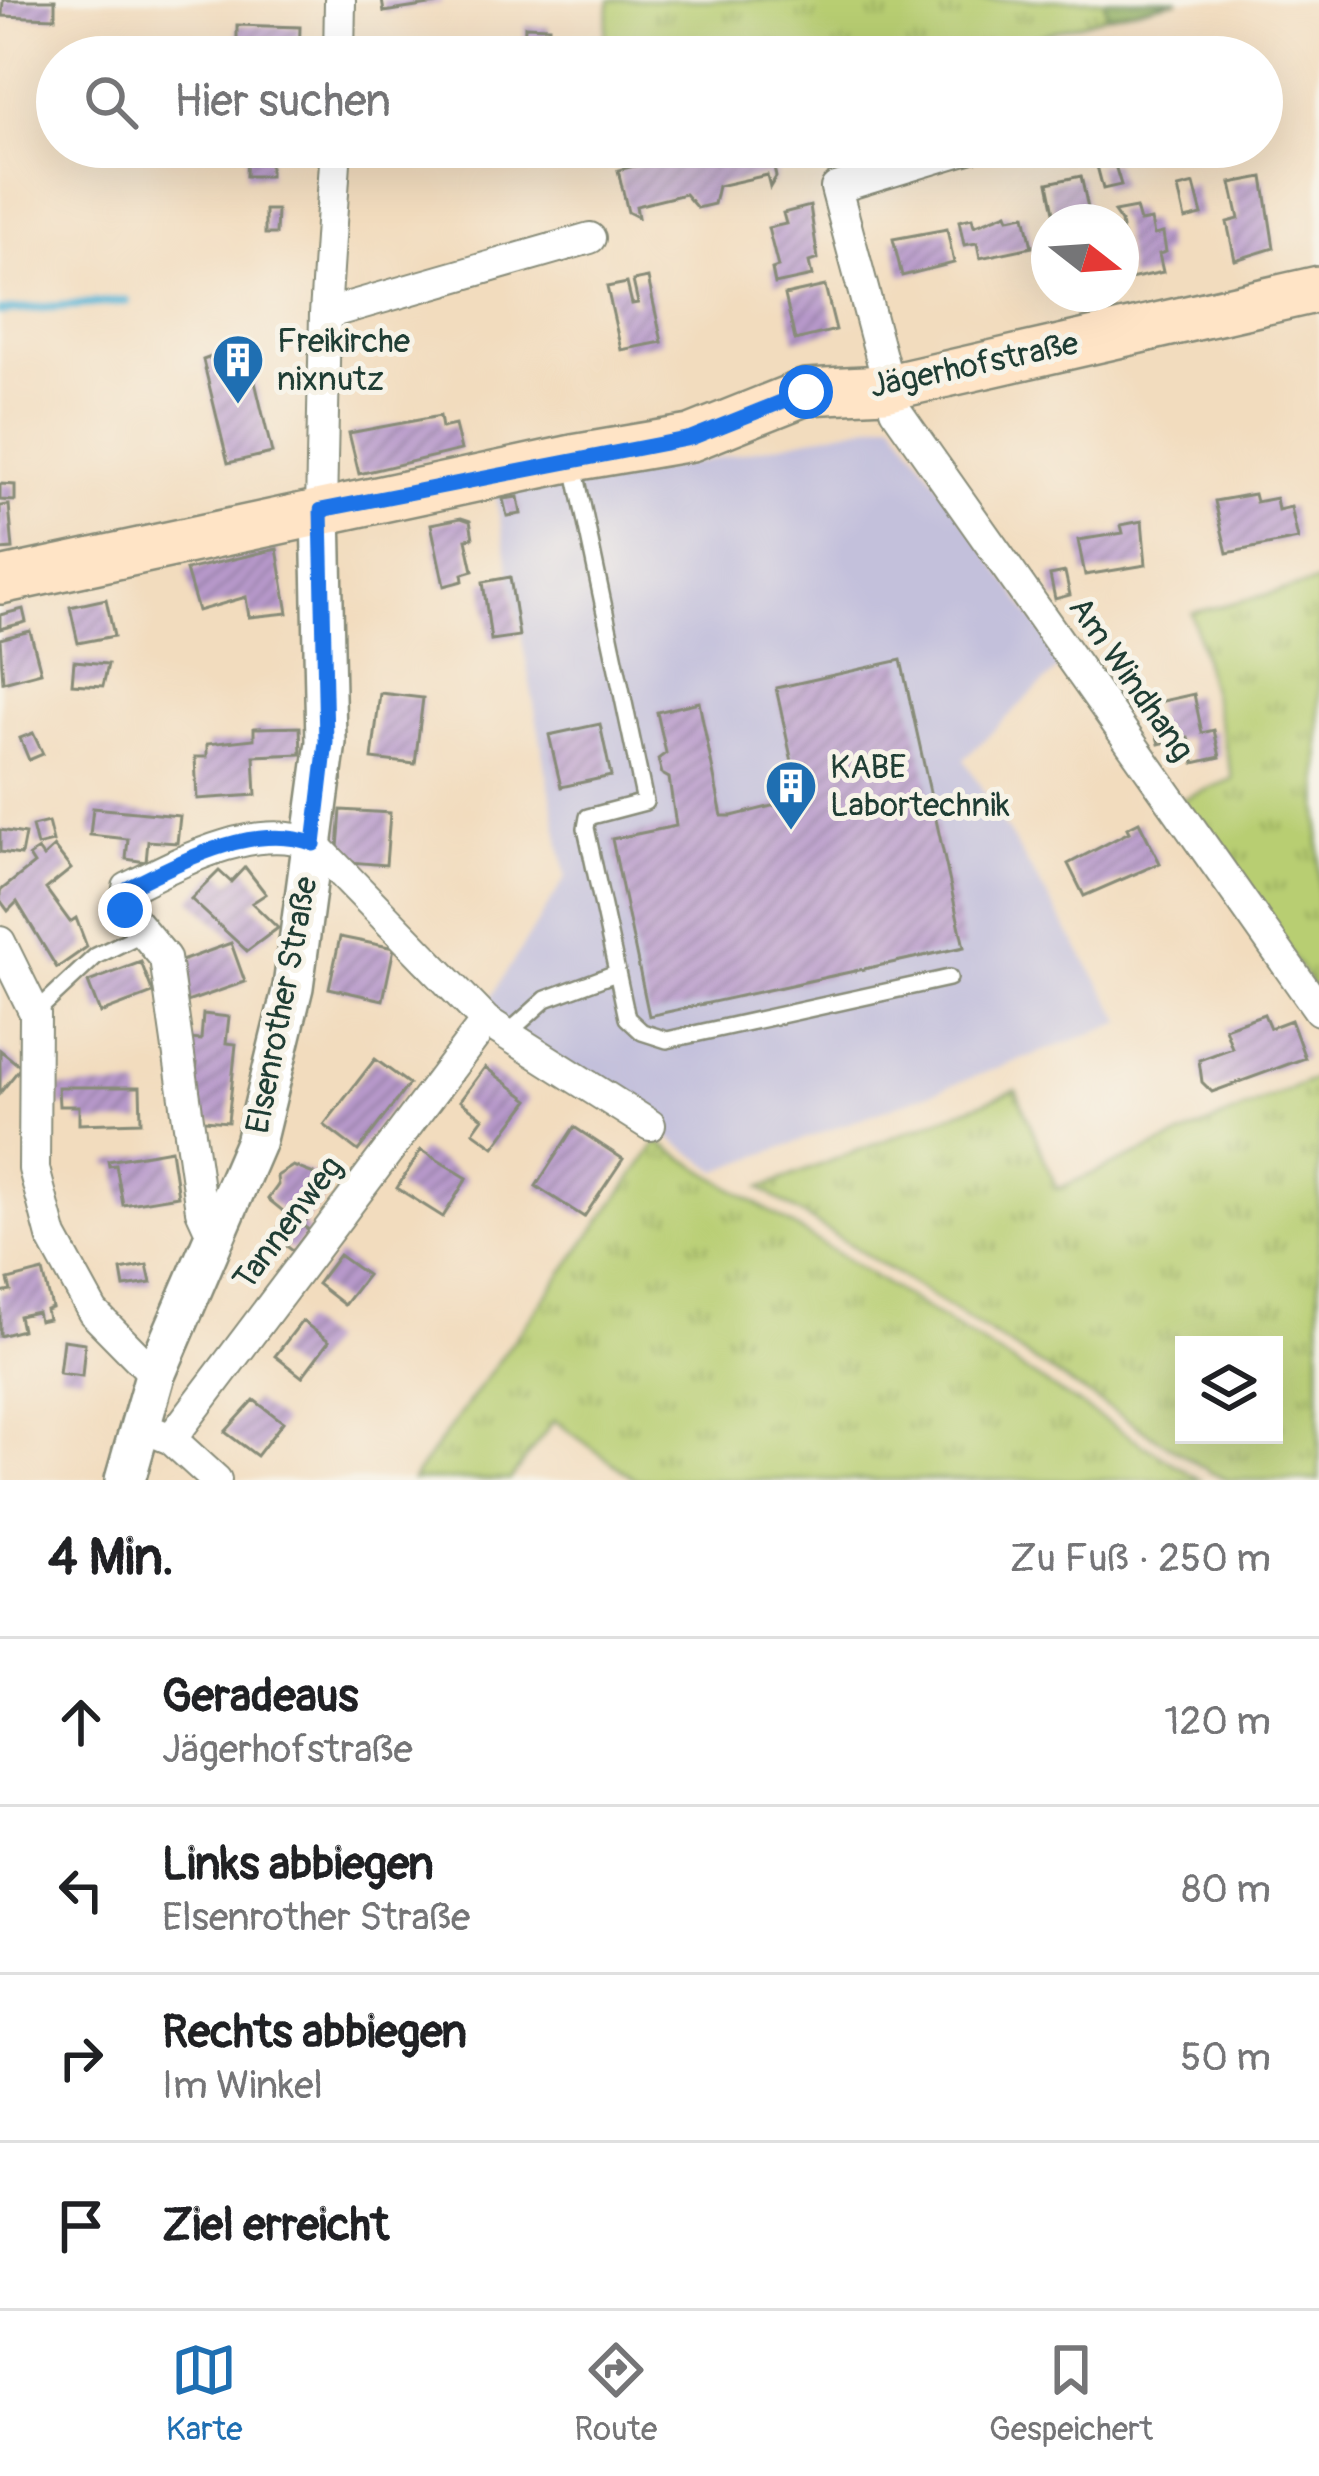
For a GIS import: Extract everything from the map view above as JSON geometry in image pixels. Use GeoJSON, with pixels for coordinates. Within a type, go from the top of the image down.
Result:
{"type":"FeatureCollection","features":[{"type":"Feature","properties":{"kind":"main road","name":"Jägerhofstraße"},"geometry":{"type":"LineString","coordinates":[[0,581],[572,458],[691,438],[806,392],[885,388],[1319,289]]}},
{"type":"Feature","properties":{"kind":"street"},"geometry":{"type":"LineString","coordinates":[[339,36],[340,0]]}},
{"type":"Feature","properties":{"kind":"street","name":"Elsenrother Straße"},"geometry":{"type":"LineString","coordinates":[[124,1480],[154,1432],[155,1375],[255,1143],[293,987],[326,742],[321,510],[325,314],[335,168]]}},
{"type":"Feature","properties":{"kind":"street"},"geometry":{"type":"LineString","coordinates":[[885,388],[836,188],[902,168]]}},
{"type":"Feature","properties":{"kind":"street"},"geometry":{"type":"LineString","coordinates":[[325,314],[590,238]]}},
{"type":"Feature","properties":{"kind":"street","name":"Am Windhang"},"geometry":{"type":"LineString","coordinates":[[885,388],[1319,1010]]}},
{"type":"Feature","properties":{"kind":"street"},"geometry":{"type":"LineString","coordinates":[[215,1241],[201,1210],[165,958],[125,910],[128,888],[251,839],[285,833],[314,844],[496,1027],[650,1125]]}},
{"type":"Feature","properties":{"kind":"street"},"geometry":{"type":"LineString","coordinates":[[0,942],[35,1013],[34,1169],[52,1237],[94,1312],[155,1375]]}},
{"type":"Feature","properties":{"kind":"street","name":"Tannenweg"},"geometry":{"type":"LineString","coordinates":[[154,1432],[496,1027]]}},
{"type":"Feature","properties":{"kind":"street"},"geometry":{"type":"LineString","coordinates":[[154,1432],[216,1480]]}},
{"type":"Feature","properties":{"kind":"lane"},"geometry":{"type":"LineString","coordinates":[[572,458],[645,802],[588,818],[626,1018],[642,1032],[667,1040],[949,978]]}},
{"type":"Feature","properties":{"kind":"lane"},"geometry":{"type":"LineString","coordinates":[[35,1013],[97,956],[141,934]]}},
{"type":"Feature","properties":{"kind":"lane"},"geometry":{"type":"LineString","coordinates":[[496,1027],[546,999],[616,973]]}},
{"type":"Feature","properties":{"kind":"shaded area"},"geometry":{"type":"Polygon","coordinates":[[[893,420],[1064,663],[964,759],[1123,1022],[718,1171],[482,1011],[566,877],[495,494],[644,474],[893,420]]]}},
{"type":"Feature","properties":{"kind":"green space"},"geometry":{"type":"Polygon","coordinates":[[[610,0],[1104,0],[1108,16],[1038,36],[605,36],[610,0]]]}},
{"type":"Feature","properties":{"kind":"green space"},"geometry":{"type":"Polygon","coordinates":[[[1104,0],[1179,0],[1108,16],[1104,0]]]}},
{"type":"Feature","properties":{"kind":"green space"},"geometry":{"type":"Polygon","coordinates":[[[1319,582],[1319,995],[1181,800],[1233,779],[1192,613],[1319,582]]]}},
{"type":"Feature","properties":{"kind":"green space"},"geometry":{"type":"Polygon","coordinates":[[[1319,1077],[1319,1480],[1229,1480],[1212,1473],[760,1188],[1016,1090],[1057,1189],[1319,1077]]]}},
{"type":"Feature","properties":{"kind":"green space"},"geometry":{"type":"Polygon","coordinates":[[[658,1142],[1200,1480],[636,1480],[554,1420],[510,1480],[412,1480],[658,1142]]]}},
{"type":"Feature","properties":{"kind":"building"},"geometry":{"type":"Polygon","coordinates":[[[3,0],[55,0],[55,18],[2,16],[3,0]]]}},
{"type":"Feature","properties":{"kind":"building"},"geometry":{"type":"Polygon","coordinates":[[[382,0],[441,0],[442,3],[384,12],[382,0]]]}},
{"type":"Feature","properties":{"kind":"building"},"geometry":{"type":"Polygon","coordinates":[[[237,25],[300,27],[300,36],[237,36],[237,25]]]}},
{"type":"Feature","properties":{"kind":"building"},"geometry":{"type":"Polygon","coordinates":[[[525,26],[549,27],[549,36],[525,36],[525,26]]]}},
{"type":"Feature","properties":{"kind":"building"},"geometry":{"type":"Polygon","coordinates":[[[246,168],[270,168],[270,176],[246,176],[246,168]]]}},
{"type":"Feature","properties":{"kind":"building"},"geometry":{"type":"Polygon","coordinates":[[[774,168],[776,177],[770,187],[767,175],[718,186],[714,204],[697,208],[685,194],[636,206],[638,217],[628,212],[618,170],[774,168]]]}},
{"type":"Feature","properties":{"kind":"building"},"geometry":{"type":"Polygon","coordinates":[[[1098,168],[1116,168],[1121,185],[1103,189],[1098,168]]]}},
{"type":"Feature","properties":{"kind":"building"},"geometry":{"type":"Polygon","coordinates":[[[1081,176],[1087,204],[1052,204],[1048,183],[1081,176]]]}},
{"type":"Feature","properties":{"kind":"building"},"geometry":{"type":"Polygon","coordinates":[[[1263,177],[1274,248],[1235,260],[1227,222],[1239,219],[1231,183],[1263,177]]]}},
{"type":"Feature","properties":{"kind":"building"},"geometry":{"type":"Polygon","coordinates":[[[1194,184],[1202,215],[1185,219],[1178,188],[1194,184]]]}},
{"type":"Feature","properties":{"kind":"building"},"geometry":{"type":"Polygon","coordinates":[[[810,206],[818,259],[809,262],[812,276],[775,284],[772,269],[778,267],[768,228],[786,224],[783,213],[810,206]]]}},
{"type":"Feature","properties":{"kind":"building"},"geometry":{"type":"Polygon","coordinates":[[[265,210],[277,210],[276,234],[265,234],[265,210]]]}},
{"type":"Feature","properties":{"kind":"building"},"geometry":{"type":"Polygon","coordinates":[[[1007,213],[1009,218],[1025,215],[1031,247],[980,258],[977,243],[964,245],[959,221],[972,218],[974,226],[1007,213]]]}},
{"type":"Feature","properties":{"kind":"building"},"geometry":{"type":"Polygon","coordinates":[[[1139,218],[1151,220],[1154,235],[1163,233],[1166,252],[1159,254],[1163,272],[1139,277],[1139,218]]]}},
{"type":"Feature","properties":{"kind":"building"},"geometry":{"type":"Polygon","coordinates":[[[947,229],[954,263],[902,276],[893,239],[947,229]]]}},
{"type":"Feature","properties":{"kind":"building"},"geometry":{"type":"Polygon","coordinates":[[[648,278],[662,342],[621,350],[607,287],[627,283],[632,304],[638,303],[633,281],[648,278]]]}},
{"type":"Feature","properties":{"kind":"building"},"geometry":{"type":"Polygon","coordinates":[[[825,286],[836,330],[795,340],[785,295],[825,286]]]}},
{"type":"Feature","properties":{"kind":"building","name":"Freikirche nixnutz"},"geometry":{"type":"Polygon","coordinates":[[[246,344],[272,453],[228,463],[203,360],[246,344]]]}},
{"type":"Feature","properties":{"kind":"building"},"geometry":{"type":"Polygon","coordinates":[[[440,416],[442,428],[455,425],[461,450],[359,474],[349,433],[440,416]]]}},
{"type":"Feature","properties":{"kind":"building"},"geometry":{"type":"Polygon","coordinates":[[[0,484],[15,485],[15,501],[0,500],[0,484]]]}},
{"type":"Feature","properties":{"kind":"building"},"geometry":{"type":"Polygon","coordinates":[[[1254,494],[1256,502],[1276,498],[1278,510],[1291,507],[1298,539],[1227,553],[1215,501],[1254,494]]]}},
{"type":"Feature","properties":{"kind":"building"},"geometry":{"type":"Polygon","coordinates":[[[518,497],[521,514],[507,516],[503,499],[518,497]]]}},
{"type":"Feature","properties":{"kind":"building"},"geometry":{"type":"Polygon","coordinates":[[[9,505],[13,549],[0,550],[0,506],[9,505]]]}},
{"type":"Feature","properties":{"kind":"building"},"geometry":{"type":"Polygon","coordinates":[[[461,518],[470,521],[473,538],[466,539],[473,571],[462,574],[463,581],[444,586],[431,524],[461,518]]]}},
{"type":"Feature","properties":{"kind":"building"},"geometry":{"type":"Polygon","coordinates":[[[1142,521],[1146,565],[1085,575],[1078,540],[1123,533],[1121,525],[1142,521]]]}},
{"type":"Feature","properties":{"kind":"building"},"geometry":{"type":"Polygon","coordinates":[[[277,549],[288,613],[249,617],[246,597],[198,611],[186,570],[277,549]]]}},
{"type":"Feature","properties":{"kind":"building"},"geometry":{"type":"Polygon","coordinates":[[[1065,572],[1070,595],[1055,599],[1050,575],[1065,572]]]}},
{"type":"Feature","properties":{"kind":"building"},"geometry":{"type":"Polygon","coordinates":[[[510,577],[519,636],[491,640],[483,582],[510,577]]]}},
{"type":"Feature","properties":{"kind":"building"},"geometry":{"type":"Polygon","coordinates":[[[106,599],[114,636],[78,643],[70,607],[106,599]]]}},
{"type":"Feature","properties":{"kind":"building"},"geometry":{"type":"Polygon","coordinates":[[[23,609],[26,622],[0,629],[0,615],[23,609]]]}},
{"type":"Feature","properties":{"kind":"building"},"geometry":{"type":"Polygon","coordinates":[[[30,631],[41,672],[3,682],[0,639],[30,631]]]}},
{"type":"Feature","properties":{"kind":"building","name":"KABE Labortechnik"},"geometry":{"type":"Polygon","coordinates":[[[901,660],[964,947],[649,1016],[612,839],[676,826],[669,778],[662,774],[658,759],[666,753],[657,712],[699,702],[722,816],[732,816],[800,799],[776,688],[901,660]]]}},
{"type":"Feature","properties":{"kind":"building"},"geometry":{"type":"Polygon","coordinates":[[[74,661],[108,664],[103,686],[72,684],[74,661]]]}},
{"type":"Feature","properties":{"kind":"building"},"geometry":{"type":"Polygon","coordinates":[[[380,693],[423,698],[415,764],[372,759],[380,693]]]}},
{"type":"Feature","properties":{"kind":"building"},"geometry":{"type":"Polygon","coordinates":[[[1194,694],[1202,733],[1214,730],[1220,757],[1194,763],[1188,737],[1159,744],[1153,721],[1158,719],[1154,703],[1194,694]]]}},
{"type":"Feature","properties":{"kind":"building"},"geometry":{"type":"Polygon","coordinates":[[[600,724],[611,776],[561,787],[549,735],[600,724]]]}},
{"type":"Feature","properties":{"kind":"building"},"geometry":{"type":"Polygon","coordinates":[[[300,727],[301,754],[254,756],[256,795],[197,799],[195,757],[207,757],[207,744],[254,739],[254,728],[300,727]]]}},
{"type":"Feature","properties":{"kind":"building"},"geometry":{"type":"Polygon","coordinates":[[[33,733],[43,754],[29,760],[20,738],[33,733]]]}},
{"type":"Feature","properties":{"kind":"building"},"geometry":{"type":"Polygon","coordinates":[[[93,808],[180,816],[177,843],[148,841],[146,862],[126,859],[128,839],[90,835],[93,808]]]}},
{"type":"Feature","properties":{"kind":"building"},"geometry":{"type":"Polygon","coordinates":[[[341,810],[390,813],[386,865],[337,861],[341,810]]]}},
{"type":"Feature","properties":{"kind":"building"},"geometry":{"type":"Polygon","coordinates":[[[48,822],[53,842],[37,846],[32,826],[48,822]]]}},
{"type":"Feature","properties":{"kind":"building"},"geometry":{"type":"Polygon","coordinates":[[[1139,822],[1160,863],[1084,896],[1068,864],[1139,822]]]}},
{"type":"Feature","properties":{"kind":"building"},"geometry":{"type":"Polygon","coordinates":[[[0,830],[25,834],[21,855],[0,852],[0,830]]]}},
{"type":"Feature","properties":{"kind":"building"},"geometry":{"type":"Polygon","coordinates":[[[54,847],[71,869],[46,889],[70,922],[76,918],[87,947],[57,968],[17,902],[8,911],[0,900],[0,891],[34,864],[29,856],[38,850],[43,857],[54,847]]]}},
{"type":"Feature","properties":{"kind":"building"},"geometry":{"type":"Polygon","coordinates":[[[245,867],[266,894],[252,903],[278,928],[247,951],[191,899],[219,871],[231,882],[245,867]]]}},
{"type":"Feature","properties":{"kind":"building"},"geometry":{"type":"Polygon","coordinates":[[[340,937],[394,948],[383,1000],[329,988],[340,937]]]}},
{"type":"Feature","properties":{"kind":"building"},"geometry":{"type":"Polygon","coordinates":[[[231,943],[245,982],[181,1004],[173,964],[231,943]]]}},
{"type":"Feature","properties":{"kind":"building"},"geometry":{"type":"Polygon","coordinates":[[[141,962],[153,993],[100,1013],[88,982],[141,962]]]}},
{"type":"Feature","properties":{"kind":"building"},"geometry":{"type":"Polygon","coordinates":[[[203,1014],[229,1017],[226,1043],[236,1044],[228,1122],[191,1119],[197,1063],[187,1062],[189,1039],[201,1040],[203,1014]]]}},
{"type":"Feature","properties":{"kind":"building"},"geometry":{"type":"Polygon","coordinates":[[[1264,1014],[1270,1028],[1291,1020],[1305,1058],[1212,1092],[1202,1082],[1199,1060],[1232,1048],[1225,1028],[1264,1014]]]}},
{"type":"Feature","properties":{"kind":"building"},"geometry":{"type":"Polygon","coordinates":[[[0,1050],[21,1067],[0,1093],[0,1050]]]}},
{"type":"Feature","properties":{"kind":"building"},"geometry":{"type":"Polygon","coordinates":[[[375,1059],[409,1084],[358,1151],[324,1125],[375,1059]]]}},
{"type":"Feature","properties":{"kind":"building"},"geometry":{"type":"Polygon","coordinates":[[[485,1067],[529,1100],[494,1147],[473,1132],[483,1118],[460,1101],[485,1067]]]}},
{"type":"Feature","properties":{"kind":"building"},"geometry":{"type":"Polygon","coordinates":[[[58,1087],[140,1087],[141,1122],[79,1124],[79,1106],[59,1106],[58,1087]]]}},
{"type":"Feature","properties":{"kind":"building"},"geometry":{"type":"Polygon","coordinates":[[[574,1127],[623,1159],[584,1217],[536,1186],[574,1127]]]}},
{"type":"Feature","properties":{"kind":"building"},"geometry":{"type":"Polygon","coordinates":[[[171,1150],[178,1196],[123,1205],[116,1165],[109,1166],[108,1161],[171,1150]]]}},
{"type":"Feature","properties":{"kind":"building"},"geometry":{"type":"Polygon","coordinates":[[[421,1150],[467,1178],[443,1217],[397,1188],[421,1150]]]}},
{"type":"Feature","properties":{"kind":"building"},"geometry":{"type":"Polygon","coordinates":[[[293,1166],[314,1174],[328,1192],[302,1225],[309,1230],[293,1251],[272,1235],[288,1215],[268,1199],[278,1185],[277,1176],[293,1166]]]}},
{"type":"Feature","properties":{"kind":"building"},"geometry":{"type":"Polygon","coordinates":[[[339,1255],[367,1275],[344,1305],[317,1284],[339,1255]]]}},
{"type":"Feature","properties":{"kind":"building"},"geometry":{"type":"Polygon","coordinates":[[[147,1265],[151,1283],[124,1287],[121,1270],[147,1265]]]}},
{"type":"Feature","properties":{"kind":"building"},"geometry":{"type":"Polygon","coordinates":[[[43,1271],[52,1308],[46,1310],[48,1319],[39,1321],[37,1312],[19,1316],[22,1330],[0,1336],[0,1293],[11,1291],[8,1280],[43,1271]]]}},
{"type":"Feature","properties":{"kind":"building"},"geometry":{"type":"Polygon","coordinates":[[[302,1321],[329,1341],[302,1377],[275,1356],[302,1321]]]}},
{"type":"Feature","properties":{"kind":"building"},"geometry":{"type":"Polygon","coordinates":[[[63,1340],[85,1343],[82,1376],[59,1373],[63,1340]]]}},
{"type":"Feature","properties":{"kind":"building"},"geometry":{"type":"Polygon","coordinates":[[[254,1400],[283,1422],[257,1456],[225,1432],[254,1400]]]}},
{"type":"Feature","properties":{"kind":"waterway"},"geometry":{"type":"LineString","coordinates":[[0,311],[126,301]]}},
{"type":"Feature","properties":{"kind":"place","name":"Freikirche nixnutz"},"geometry":{"type":"Point","coordinates":[238,406]}},
{"type":"Feature","properties":{"kind":"place","name":"KABE Labortechnik"},"geometry":{"type":"Point","coordinates":[791,832]}},
{"type":"Feature","properties":{"kind":"route"},"geometry":{"type":"LineString","coordinates":[[125,910],[128,888],[251,839],[285,833],[314,844],[326,742],[321,510],[572,458],[647,449],[691,438],[758,407],[806,392]]}}]}
